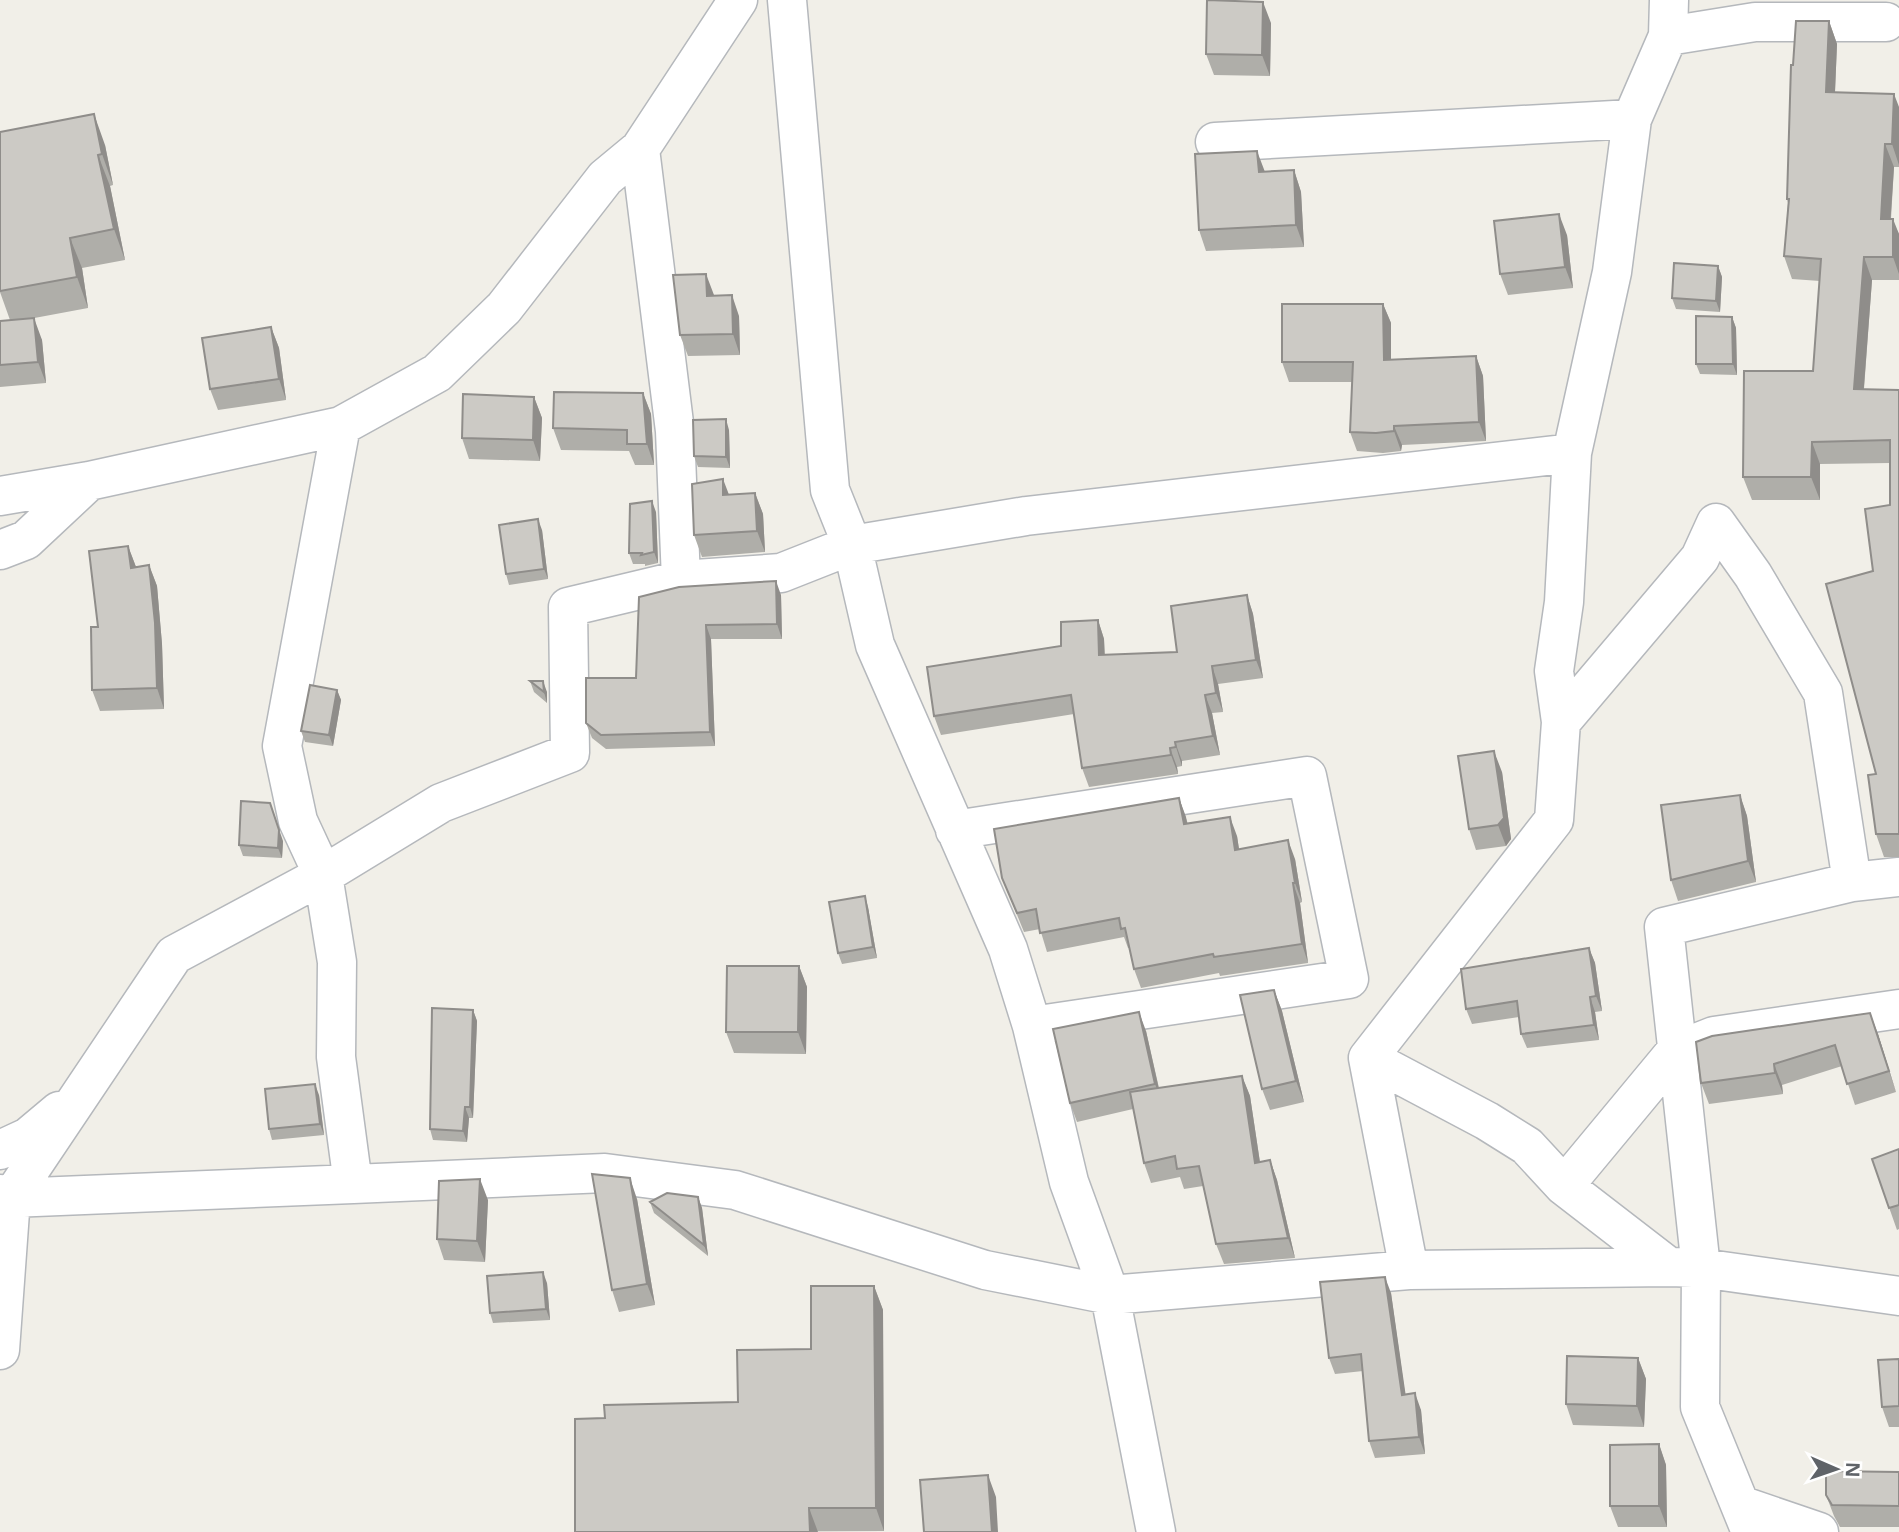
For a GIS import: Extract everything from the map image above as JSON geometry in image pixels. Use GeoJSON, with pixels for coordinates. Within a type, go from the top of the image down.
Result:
{"type":"FeatureCollection","features":[{"type":"Feature","properties":{"kind":"street"},"geometry":{"type":"LineString","coordinates":[[0,496],[89,481],[341,426],[437,373],[504,308],[604,178],[639,149],[738,0]]}},
{"type":"Feature","properties":{"kind":"street"},"geometry":{"type":"LineString","coordinates":[[787,0],[830,490],[852,545],[874,645],[1007,949],[1032,1026],[1069,1182],[1110,1295],[1156,1532]]}},
{"type":"Feature","properties":{"kind":"street"},"geometry":{"type":"LineString","coordinates":[[1409,1269],[1368,1058],[1554,820],[1561,722],[1554,671],[1564,602],[1572,453],[1612,272],[1632,120],[1668,18],[1755,22],[1886,22]]}},
{"type":"Feature","properties":{"kind":"street"},"geometry":{"type":"LineString","coordinates":[[1215,142],[1632,120]]}},
{"type":"Feature","properties":{"kind":"street"},"geometry":{"type":"LineString","coordinates":[[639,149],[675,431],[681,580]]}},
{"type":"Feature","properties":{"kind":"street"},"geometry":{"type":"LineString","coordinates":[[341,426],[282,746],[298,821],[323,875],[337,962],[336,1057],[353,1184]]}},
{"type":"Feature","properties":{"kind":"street"},"geometry":{"type":"LineString","coordinates":[[0,1350],[5,1196],[84,1091],[174,955],[323,875],[441,803],[570,753],[568,607],[681,580],[781,573],[852,545],[1026,516],[1572,453]]}},
{"type":"Feature","properties":{"kind":"street"},"geometry":{"type":"LineString","coordinates":[[0,550],[26,540],[89,481]]}},
{"type":"Feature","properties":{"kind":"street"},"geometry":{"type":"LineString","coordinates":[[1561,722],[1700,558],[1716,523],[1753,575],[1823,693],[1852,882]]}},
{"type":"Feature","properties":{"kind":"street"},"geometry":{"type":"LineString","coordinates":[[955,830],[1307,776],[1349,979],[1032,1026]]}},
{"type":"Feature","properties":{"kind":"street"},"geometry":{"type":"LineString","coordinates":[[1819,1532],[1746,1518],[1700,1407],[1685,1267],[1676,1051],[1664,927],[1852,882],[1899,877]]}},
{"type":"Feature","properties":{"kind":"street"},"geometry":{"type":"LineString","coordinates":[[1564,1186],[1676,1051],[1714,1036],[1899,1009]]}},
{"type":"Feature","properties":{"kind":"street"},"geometry":{"type":"LineString","coordinates":[[1368,1058],[1487,1121],[1527,1146],[1564,1186],[1685,1267]]}},
{"type":"Feature","properties":{"kind":"street"},"geometry":{"type":"LineString","coordinates":[[0,1150],[28,1137],[84,1091]]}},
{"type":"Feature","properties":{"kind":"street"},"geometry":{"type":"LineString","coordinates":[[5,1196],[604,1172],[735,1190],[985,1270],[1110,1295],[1409,1269],[1685,1267],[1899,1296]]}},
{"type":"Feature","properties":{"kind":"building"},"geometry":{"type":"Polygon","coordinates":[[[1207,0],[1263,2],[1262,55],[1206,54],[1207,0]]]}},
{"type":"Feature","properties":{"kind":"building"},"geometry":{"type":"Polygon","coordinates":[[[1796,21],[1829,21],[1826,92],[1894,94],[1892,144],[1885,144],[1881,219],[1893,219],[1893,257],[1864,257],[1854,389],[1899,390],[1899,834],[1876,834],[1868,775],[1876,774],[1826,584],[1873,571],[1865,509],[1890,505],[1890,440],[1812,442],[1811,477],[1743,477],[1744,371],[1813,371],[1821,259],[1784,256],[1789,199],[1791,65],[1796,21]]]}},
{"type":"Feature","properties":{"kind":"building"},"geometry":{"type":"Polygon","coordinates":[[[94,114],[102,154],[98,155],[114,229],[70,238],[77,277],[0,291],[0,132],[94,114]]]}},
{"type":"Feature","properties":{"kind":"building"},"geometry":{"type":"Polygon","coordinates":[[[1257,151],[1259,172],[1294,170],[1296,225],[1199,230],[1195,154],[1257,151]]]}},
{"type":"Feature","properties":{"kind":"building"},"geometry":{"type":"Polygon","coordinates":[[[1559,214],[1565,267],[1500,274],[1494,221],[1559,214]]]}},
{"type":"Feature","properties":{"kind":"building"},"geometry":{"type":"Polygon","coordinates":[[[1674,263],[1718,266],[1716,301],[1672,298],[1674,263]]]}},
{"type":"Feature","properties":{"kind":"building"},"geometry":{"type":"Polygon","coordinates":[[[706,274],[707,296],[732,295],[733,334],[680,335],[673,275],[706,274]]]}},
{"type":"Feature","properties":{"kind":"building"},"geometry":{"type":"Polygon","coordinates":[[[1282,304],[1383,304],[1384,360],[1476,356],[1479,422],[1394,426],[1394,431],[1376,433],[1350,432],[1353,362],[1282,362],[1282,304]]]}},
{"type":"Feature","properties":{"kind":"building"},"geometry":{"type":"Polygon","coordinates":[[[1696,316],[1732,317],[1733,364],[1696,364],[1696,316]]]}},
{"type":"Feature","properties":{"kind":"building"},"geometry":{"type":"Polygon","coordinates":[[[34,318],[38,362],[0,365],[0,321],[34,318]]]}},
{"type":"Feature","properties":{"kind":"building"},"geometry":{"type":"Polygon","coordinates":[[[271,327],[279,379],[210,389],[202,338],[271,327]]]}},
{"type":"Feature","properties":{"kind":"building"},"geometry":{"type":"Polygon","coordinates":[[[554,392],[643,393],[647,444],[627,444],[627,430],[553,428],[554,392]]]}},
{"type":"Feature","properties":{"kind":"building"},"geometry":{"type":"Polygon","coordinates":[[[463,394],[534,397],[533,440],[462,438],[463,394]]]}},
{"type":"Feature","properties":{"kind":"building"},"geometry":{"type":"Polygon","coordinates":[[[726,419],[726,457],[694,456],[693,420],[726,419]]]}},
{"type":"Feature","properties":{"kind":"building"},"geometry":{"type":"Polygon","coordinates":[[[723,479],[723,495],[755,493],[757,531],[694,535],[692,484],[723,479]]]}},
{"type":"Feature","properties":{"kind":"building"},"geometry":{"type":"Polygon","coordinates":[[[652,501],[654,552],[641,555],[642,553],[629,553],[630,504],[652,501]]]}},
{"type":"Feature","properties":{"kind":"building"},"geometry":{"type":"Polygon","coordinates":[[[538,519],[544,569],[506,574],[499,525],[538,519]]]}},
{"type":"Feature","properties":{"kind":"building"},"geometry":{"type":"Polygon","coordinates":[[[128,546],[131,568],[149,565],[155,623],[157,688],[92,690],[91,627],[98,627],[89,551],[128,546]]]}},
{"type":"Feature","properties":{"kind":"building"},"geometry":{"type":"Polygon","coordinates":[[[776,581],[777,624],[706,625],[710,732],[601,735],[586,723],[586,678],[636,678],[639,597],[679,587],[776,581]]]}},
{"type":"Feature","properties":{"kind":"building"},"geometry":{"type":"Polygon","coordinates":[[[1247,595],[1256,660],[1212,666],[1216,693],[1205,695],[1213,736],[1175,742],[1176,747],[1170,748],[1171,755],[1082,768],[1071,695],[934,716],[927,667],[1061,646],[1061,622],[1098,620],[1099,655],[1177,652],[1171,606],[1247,595]]]}},
{"type":"Feature","properties":{"kind":"building"},"geometry":{"type":"Polygon","coordinates":[[[530,681],[543,681],[544,692],[530,681]]]}},
{"type":"Feature","properties":{"kind":"building"},"geometry":{"type":"Polygon","coordinates":[[[310,685],[337,690],[329,735],[301,731],[310,685]]]}},
{"type":"Feature","properties":{"kind":"building"},"geometry":{"type":"Polygon","coordinates":[[[1494,751],[1504,818],[1498,825],[1469,829],[1458,756],[1494,751]]]}},
{"type":"Feature","properties":{"kind":"building"},"geometry":{"type":"Polygon","coordinates":[[[1740,795],[1748,861],[1671,880],[1661,805],[1740,795]]]}},
{"type":"Feature","properties":{"kind":"building"},"geometry":{"type":"Polygon","coordinates":[[[1179,798],[1184,824],[1230,817],[1235,850],[1288,840],[1302,944],[1214,957],[1213,954],[1134,969],[1125,928],[1121,929],[1119,918],[1040,933],[1036,909],[1017,913],[1002,878],[994,829],[1179,798]]]}},
{"type":"Feature","properties":{"kind":"building"},"geometry":{"type":"Polygon","coordinates":[[[241,801],[270,803],[279,830],[278,848],[239,845],[241,801]]]}},
{"type":"Feature","properties":{"kind":"building"},"geometry":{"type":"Polygon","coordinates":[[[865,896],[873,947],[838,953],[829,902],[865,896]]]}},
{"type":"Feature","properties":{"kind":"building"},"geometry":{"type":"Polygon","coordinates":[[[1589,948],[1596,996],[1590,997],[1594,1025],[1521,1034],[1517,1001],[1466,1009],[1461,969],[1589,948]]]}},
{"type":"Feature","properties":{"kind":"building"},"geometry":{"type":"Polygon","coordinates":[[[727,966],[799,966],[798,1032],[726,1032],[727,966]]]}},
{"type":"Feature","properties":{"kind":"building"},"geometry":{"type":"Polygon","coordinates":[[[1274,990],[1296,1081],[1262,1089],[1240,995],[1274,990]]]}},
{"type":"Feature","properties":{"kind":"building"},"geometry":{"type":"Polygon","coordinates":[[[432,1008],[473,1010],[470,1107],[465,1107],[463,1131],[430,1129],[432,1008]]]}},
{"type":"Feature","properties":{"kind":"building"},"geometry":{"type":"Polygon","coordinates":[[[1139,1012],[1155,1084],[1070,1103],[1053,1029],[1139,1012]]]}},
{"type":"Feature","properties":{"kind":"building"},"geometry":{"type":"Polygon","coordinates":[[[1870,1013],[1889,1071],[1847,1084],[1835,1045],[1774,1064],[1775,1073],[1701,1083],[1696,1042],[1712,1036],[1870,1013]]]}},
{"type":"Feature","properties":{"kind":"building"},"geometry":{"type":"Polygon","coordinates":[[[1242,1076],[1255,1163],[1270,1160],[1288,1238],[1216,1244],[1199,1166],[1177,1169],[1175,1156],[1144,1163],[1130,1092],[1242,1076]]]}},
{"type":"Feature","properties":{"kind":"building"},"geometry":{"type":"Polygon","coordinates":[[[315,1084],[320,1124],[269,1129],[265,1089],[315,1084]]]}},
{"type":"Feature","properties":{"kind":"building"},"geometry":{"type":"Polygon","coordinates":[[[1899,1149],[1899,1205],[1889,1208],[1872,1159],[1899,1149]]]}},
{"type":"Feature","properties":{"kind":"building"},"geometry":{"type":"Polygon","coordinates":[[[592,1174],[630,1178],[647,1284],[612,1290],[592,1174]]]}},
{"type":"Feature","properties":{"kind":"building"},"geometry":{"type":"Polygon","coordinates":[[[480,1179],[477,1241],[437,1239],[439,1181],[480,1179]]]}},
{"type":"Feature","properties":{"kind":"building"},"geometry":{"type":"Polygon","coordinates":[[[667,1193],[698,1197],[704,1245],[650,1202],[667,1193]]]}},
{"type":"Feature","properties":{"kind":"building"},"geometry":{"type":"Polygon","coordinates":[[[543,1272],[546,1309],[490,1313],[487,1276],[543,1272]]]}},
{"type":"Feature","properties":{"kind":"building"},"geometry":{"type":"Polygon","coordinates":[[[1385,1277],[1402,1395],[1415,1393],[1419,1437],[1369,1441],[1361,1354],[1329,1358],[1320,1282],[1385,1277]]]}},
{"type":"Feature","properties":{"kind":"building"},"geometry":{"type":"Polygon","coordinates":[[[811,1286],[874,1286],[876,1508],[809,1508],[810,1532],[575,1532],[575,1419],[605,1418],[604,1405],[738,1402],[737,1350],[811,1349],[811,1286]]]}},
{"type":"Feature","properties":{"kind":"building"},"geometry":{"type":"Polygon","coordinates":[[[1567,1356],[1638,1358],[1637,1406],[1566,1404],[1567,1356]]]}},
{"type":"Feature","properties":{"kind":"building"},"geometry":{"type":"Polygon","coordinates":[[[1899,1359],[1899,1406],[1882,1407],[1878,1360],[1899,1359]]]}},
{"type":"Feature","properties":{"kind":"building"},"geometry":{"type":"Polygon","coordinates":[[[1659,1444],[1659,1506],[1610,1506],[1610,1445],[1659,1444]]]}},
{"type":"Feature","properties":{"kind":"building"},"geometry":{"type":"Polygon","coordinates":[[[1826,1471],[1899,1472],[1899,1506],[1832,1505],[1826,1495],[1826,1471]]]}},
{"type":"Feature","properties":{"kind":"building"},"geometry":{"type":"Polygon","coordinates":[[[988,1475],[992,1532],[924,1532],[920,1480],[988,1475]]]}}]}
